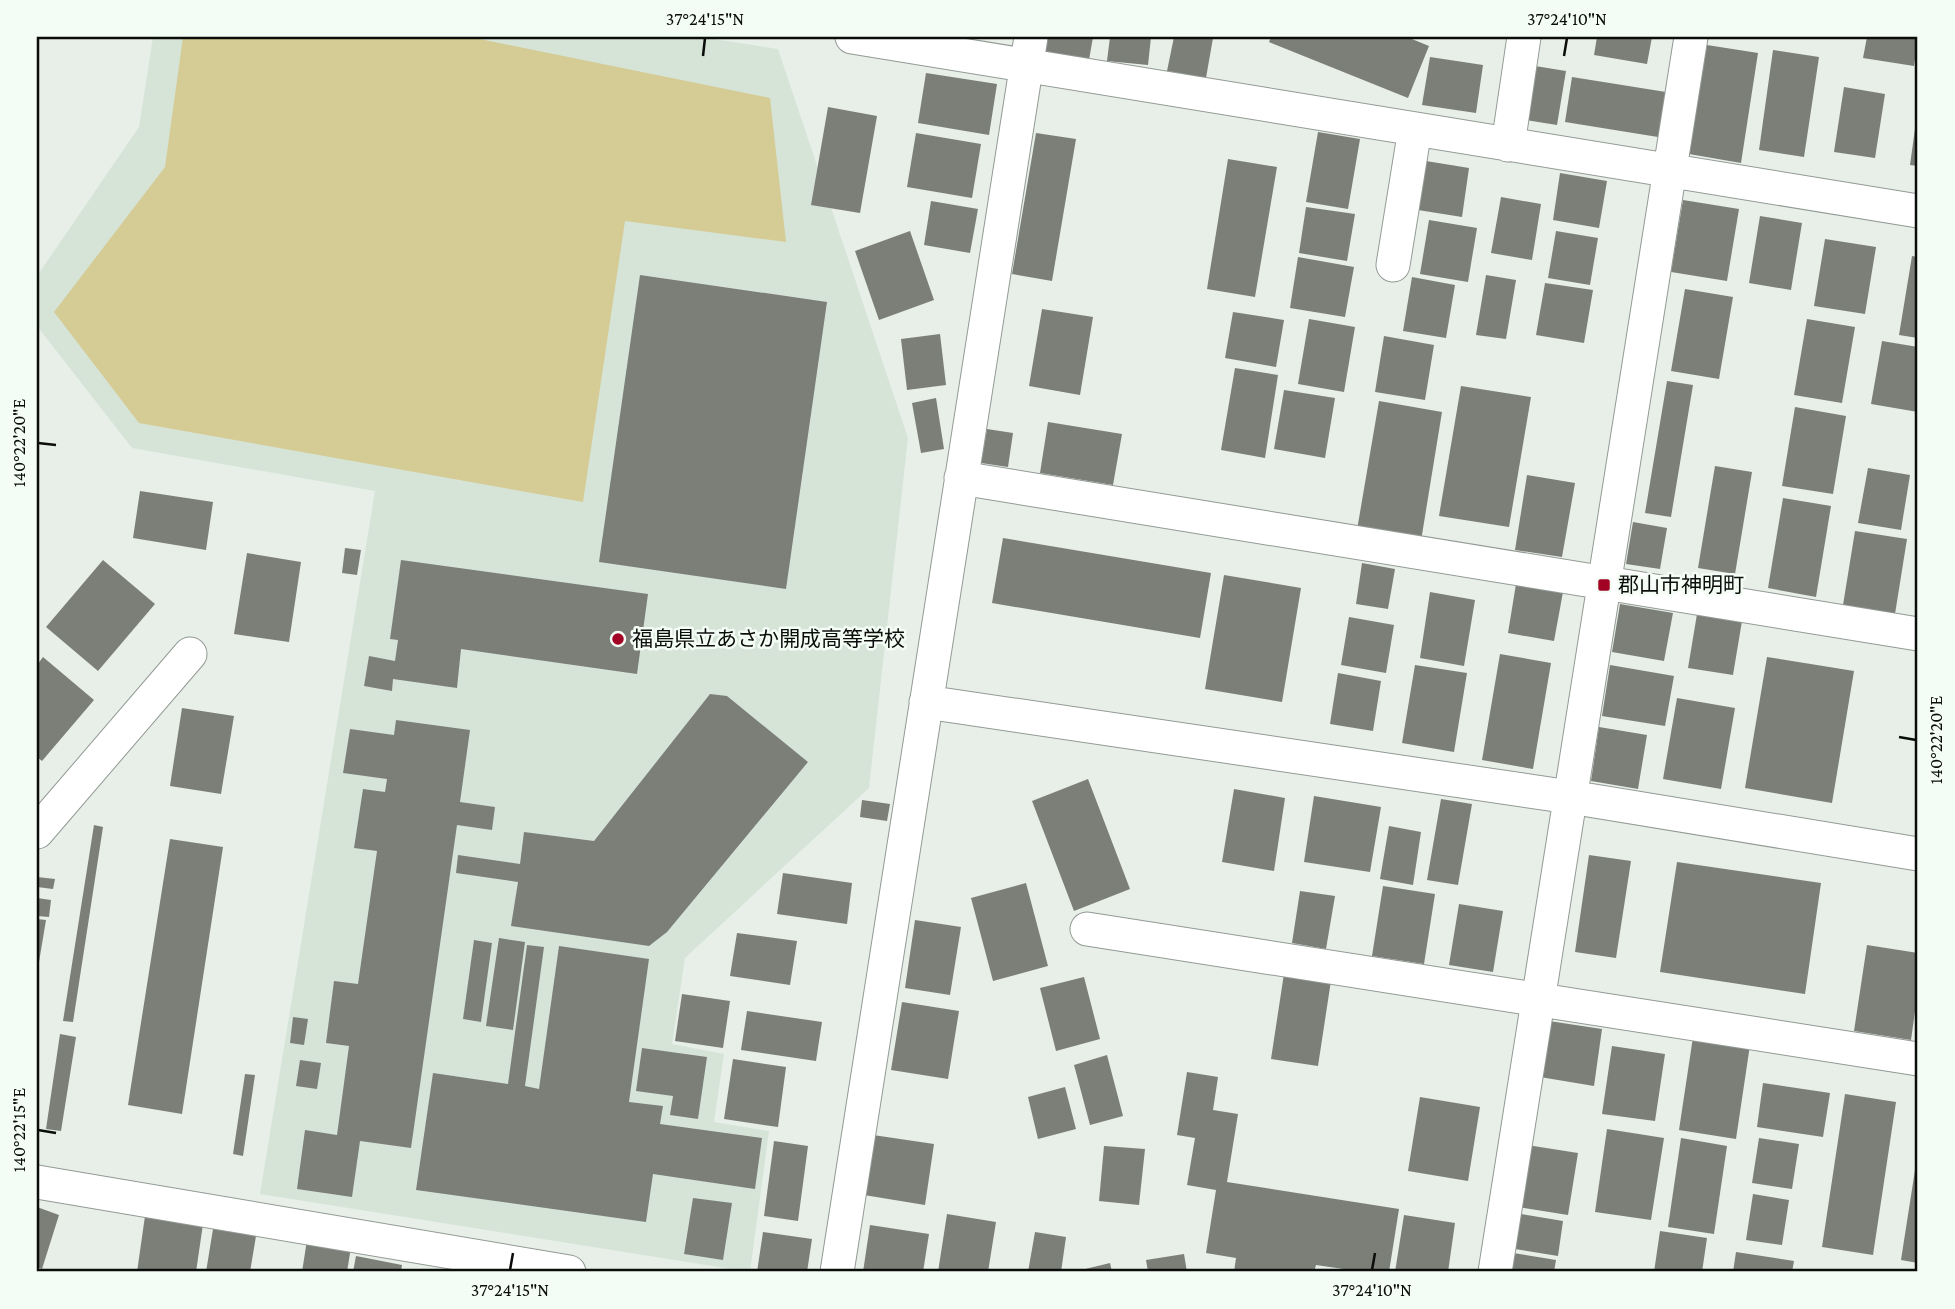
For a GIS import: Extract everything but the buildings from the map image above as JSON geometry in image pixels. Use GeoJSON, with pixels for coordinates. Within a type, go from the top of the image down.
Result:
{"type":"FeatureCollection","features":[{"type":"Feature","properties":{"kind":"street"},"geometry":{"type":"LineString","coordinates":[[852,37],[1029,51],[1415,129],[1918,211]]}},
{"type":"Feature","properties":{"kind":"street"},"geometry":{"type":"LineString","coordinates":[[1508,145],[1524,37]]}},
{"type":"Feature","properties":{"kind":"street"},"geometry":{"type":"LineString","coordinates":[[1495,1272],[1690,37]]}},
{"type":"Feature","properties":{"kind":"street"},"geometry":{"type":"LineString","coordinates":[[837,1272],[1029,51]]}},
{"type":"Feature","properties":{"kind":"street"},"geometry":{"type":"LineString","coordinates":[[1393,265],[1415,129]]}},
{"type":"Feature","properties":{"kind":"street"},"geometry":{"type":"LineString","coordinates":[[961,478],[1918,634]]}},
{"type":"Feature","properties":{"kind":"street"},"geometry":{"type":"LineString","coordinates":[[40,821],[190,654]]}},
{"type":"Feature","properties":{"kind":"street"},"geometry":{"type":"LineString","coordinates":[[926,702],[1570,797],[1918,854]]}},
{"type":"Feature","properties":{"kind":"street"},"geometry":{"type":"LineString","coordinates":[[1087,929],[1918,1059]]}},
{"type":"Feature","properties":{"kind":"street"},"geometry":{"type":"LineString","coordinates":[[37,1182],[447,1262],[569,1272]]}},
{"type":"Feature","properties":{"kind":"shaded area","name":"福島県立あさか開成高等学校"},"geometry":{"type":"Polygon","coordinates":[[[153,37],[701,37],[778,49],[908,438],[869,788],[685,958],[672,1044],[724,1054],[714,1122],[769,1131],[750,1272],[260,1194],[375,491],[132,448],[37,326],[37,276],[139,127],[153,37]]]}},
{"type":"Feature","properties":{"kind":"shaded area"},"geometry":{"type":"Polygon","coordinates":[[[183,37],[470,37],[770,98],[786,242],[625,221],[583,502],[139,423],[54,312],[165,167],[183,37]]]}},
{"type":"Feature","properties":{"kind":"place","name":"郡山市神明町"},"geometry":{"type":"Point","coordinates":[1604,585]}},
{"type":"Feature","properties":{"kind":"place","name":"福島県立あさか開成高等学校"},"geometry":{"type":"Point","coordinates":[618,639]}}]}
